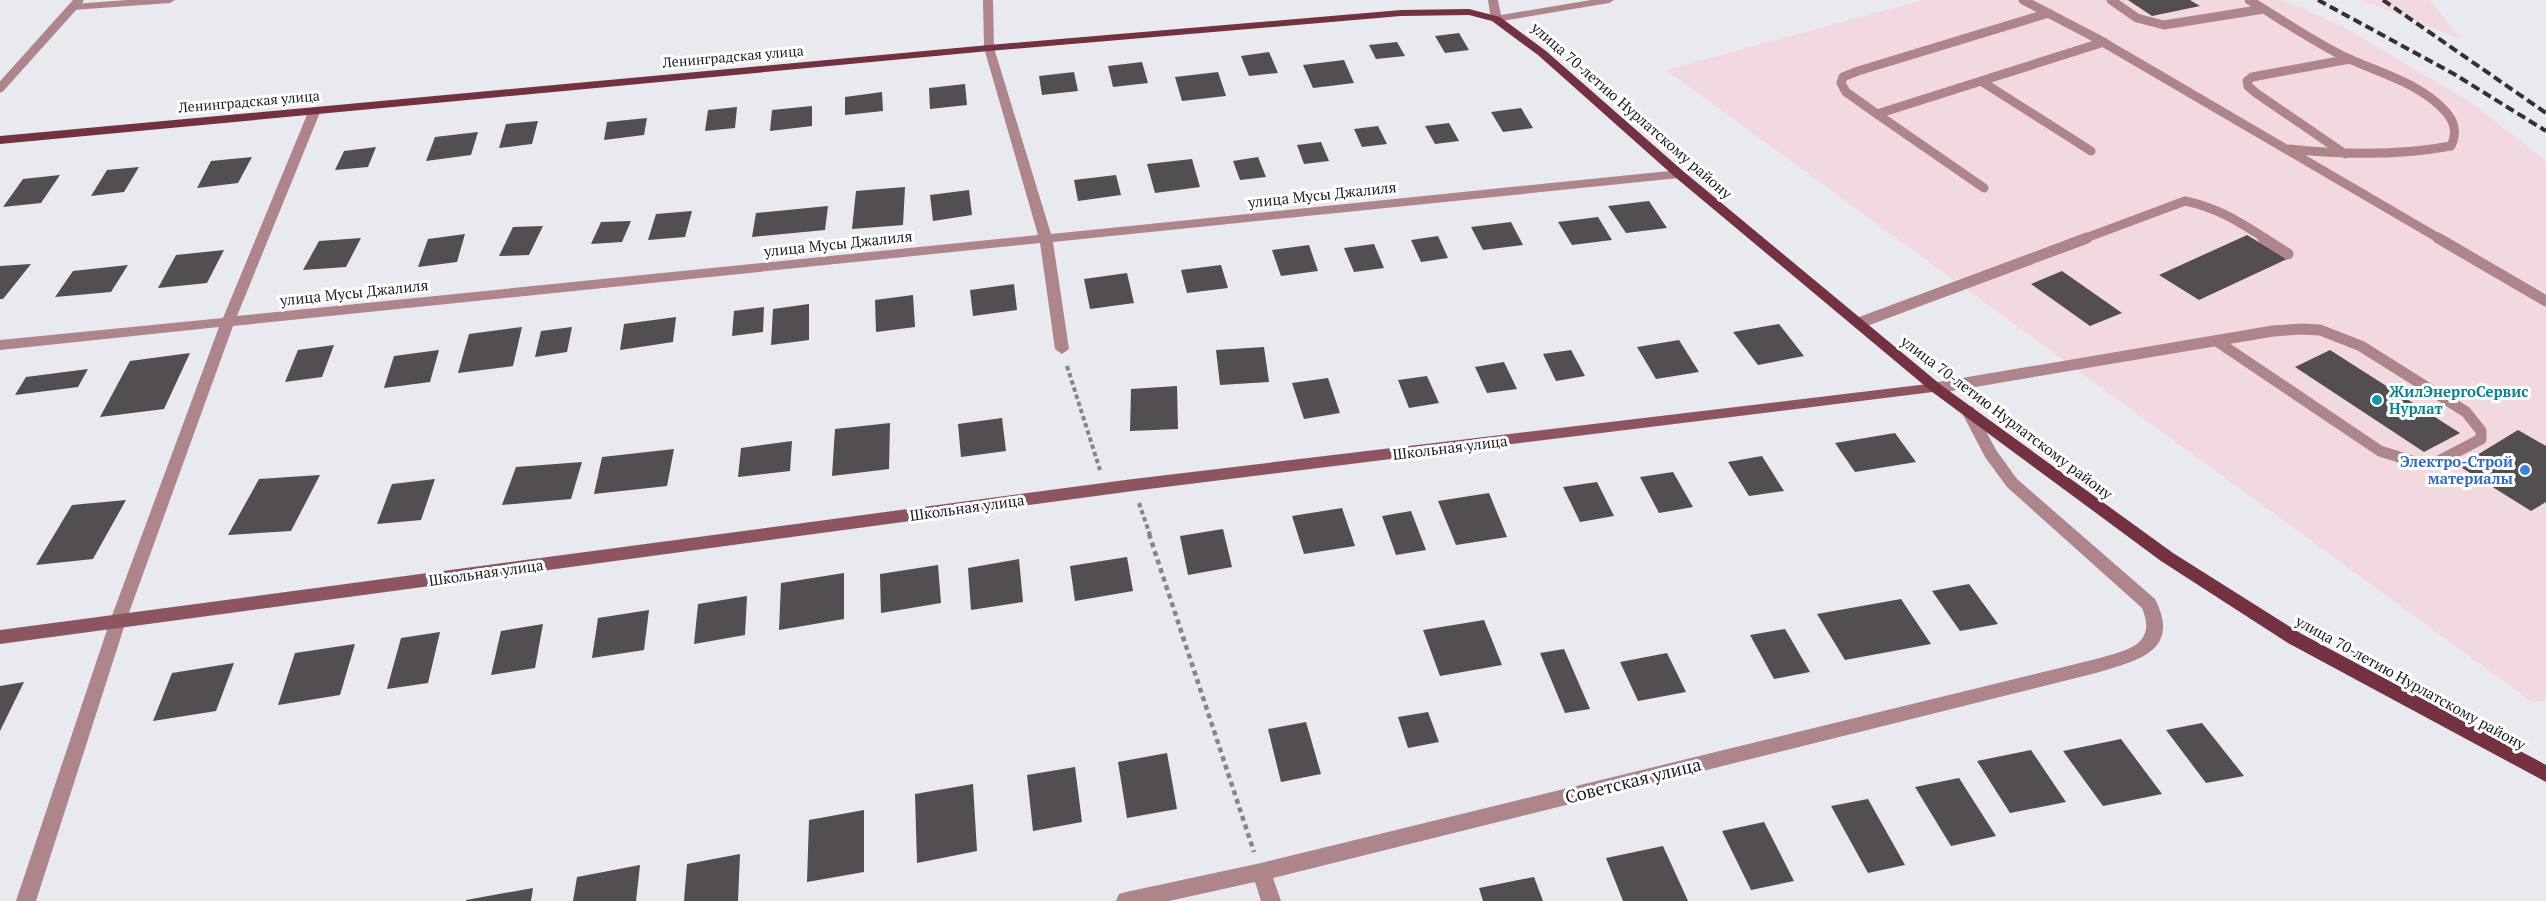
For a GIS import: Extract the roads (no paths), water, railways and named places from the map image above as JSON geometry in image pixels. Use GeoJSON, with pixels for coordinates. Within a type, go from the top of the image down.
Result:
{"type":"FeatureCollection","features":[{"type":"Feature","properties":{"kind":"main road","name":"Ленинградская улица"},"geometry":{"type":"LineString","coordinates":[[0,140],[989,48],[1401,13],[1469,12]]}},
{"type":"Feature","properties":{"kind":"main road","name":"улица 70-летию Нурлатскому району"},"geometry":{"type":"LineString","coordinates":[[1469,12],[1496,19],[1542,53],[1679,174],[1936,388],[2167,557],[2294,638],[2546,774]]}},
{"type":"Feature","properties":{"kind":"street"},"geometry":{"type":"LineString","coordinates":[[76,3],[170,0]]}},
{"type":"Feature","properties":{"kind":"street"},"geometry":{"type":"LineString","coordinates":[[988,0],[989,48],[1046,239],[1062,349]]}},
{"type":"Feature","properties":{"kind":"street"},"geometry":{"type":"LineString","coordinates":[[1493,0],[1496,19]]}},
{"type":"Feature","properties":{"kind":"street","name":"улица 70-летию Нурлатскому району"},"geometry":{"type":"LineString","coordinates":[[1496,19],[1609,0]]}},
{"type":"Feature","properties":{"kind":"street"},"geometry":{"type":"LineString","coordinates":[[25,901],[118,621],[228,322],[315,110]]}},
{"type":"Feature","properties":{"kind":"street","name":"улица Мусы Джалиля"},"geometry":{"type":"LineString","coordinates":[[0,345],[1679,174]]}},
{"type":"Feature","properties":{"kind":"street","name":"Школьная улица"},"geometry":{"type":"LineString","coordinates":[[0,637],[1105,488],[1936,388]]}},
{"type":"Feature","properties":{"kind":"street","name":"Советская улица"},"geometry":{"type":"LineString","coordinates":[[1126,901],[1260,872],[2085,669],[2139,652],[2153,639],[2156,625],[2149,604],[2012,483],[1990,453],[1968,411]]}},
{"type":"Feature","properties":{"kind":"street"},"geometry":{"type":"LineString","coordinates":[[1260,872],[1271,901]]}},
{"type":"Feature","properties":{"kind":"lane"},"geometry":{"type":"LineString","coordinates":[[2023,0],[2104,42],[2546,301]]}},
{"type":"Feature","properties":{"kind":"lane"},"geometry":{"type":"LineString","coordinates":[[2111,0],[2137,18],[2164,25],[2264,9]]}},
{"type":"Feature","properties":{"kind":"lane"},"geometry":{"type":"LineString","coordinates":[[2249,0],[2350,59],[2414,89],[2442,107],[2455,123],[2457,137],[2451,146],[2398,155],[2348,156],[2285,148]]}},
{"type":"Feature","properties":{"kind":"lane"},"geometry":{"type":"LineString","coordinates":[[0,88],[76,3]]}},
{"type":"Feature","properties":{"kind":"lane"},"geometry":{"type":"LineString","coordinates":[[1984,188],[1846,92],[1841,83],[1844,77],[1858,70],[2049,13]]}},
{"type":"Feature","properties":{"kind":"lane"},"geometry":{"type":"LineString","coordinates":[[1877,114],[2104,42]]}},
{"type":"Feature","properties":{"kind":"lane"},"geometry":{"type":"LineString","coordinates":[[2348,156],[2256,93],[2248,86],[2247,81],[2252,77],[2350,59]]}},
{"type":"Feature","properties":{"kind":"lane"},"geometry":{"type":"LineString","coordinates":[[1981,81],[2091,152]]}},
{"type":"Feature","properties":{"kind":"lane"},"geometry":{"type":"LineString","coordinates":[[1859,324],[2185,201],[2198,202],[2214,208],[2288,254]]}},
{"type":"Feature","properties":{"kind":"lane"},"geometry":{"type":"LineString","coordinates":[[1936,388],[2297,329],[2314,330],[2344,338],[2466,412],[2481,431],[2481,439],[2435,463],[2397,458],[2380,451],[2218,342]]}},
{"type":"Feature","properties":{"kind":"railway"},"geometry":{"type":"LineString","coordinates":[[2318,0],[2454,74],[2546,131]]}},
{"type":"Feature","properties":{"kind":"railway"},"geometry":{"type":"LineString","coordinates":[[2383,0],[2546,113]]}},
{"type":"Feature","properties":{"kind":"place","name":"ЖилЭнергоСервис Нурлат"},"geometry":{"type":"Point","coordinates":[2377,400]}},
{"type":"Feature","properties":{"kind":"place","name":"Электро-Строй материалы"},"geometry":{"type":"Point","coordinates":[2525,470]}}]}
